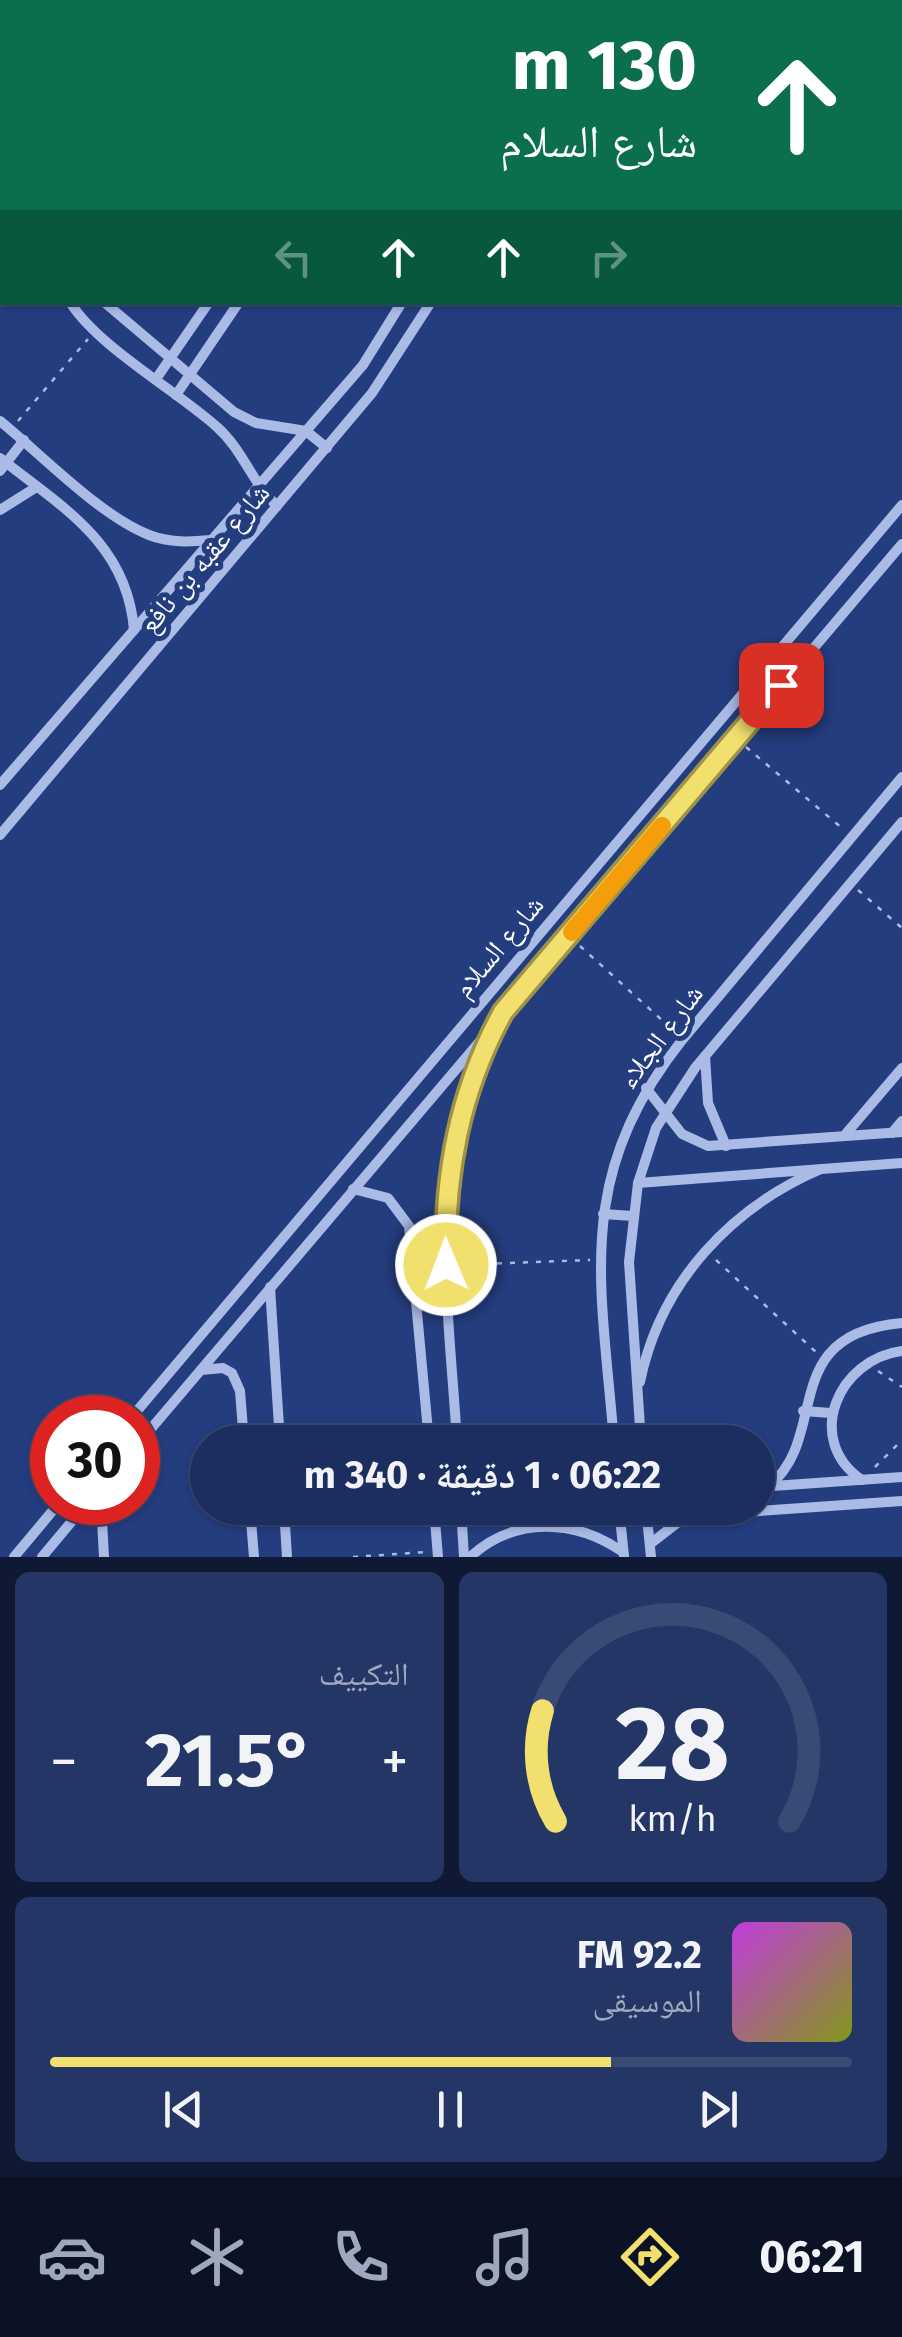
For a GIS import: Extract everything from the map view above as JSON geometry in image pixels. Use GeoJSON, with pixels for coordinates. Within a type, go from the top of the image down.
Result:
{"type":"FeatureCollection","features":[{"type":"Feature","properties":{"kind":"street"},"geometry":{"type":"LineString","coordinates":[[73,305],[96,330],[220,428],[257,488],[278,506]]}},
{"type":"Feature","properties":{"kind":"street"},"geometry":{"type":"LineString","coordinates":[[107,305],[188,376],[256,423],[306,431],[327,448]]}},
{"type":"Feature","properties":{"kind":"street"},"geometry":{"type":"LineString","coordinates":[[156,378],[207,305]]}},
{"type":"Feature","properties":{"kind":"street"},"geometry":{"type":"LineString","coordinates":[[176,395],[238,305]]}},
{"type":"Feature","properties":{"kind":"street","name":"شارع عقبه بن نافع"},"geometry":{"type":"LineString","coordinates":[[0,785],[363,365],[400,305]]}},
{"type":"Feature","properties":{"kind":"street","name":"شارع عقبه بن نافع"},"geometry":{"type":"LineString","coordinates":[[0,835],[327,448],[410,342],[429,305]]}},
{"type":"Feature","properties":{"kind":"street"},"geometry":{"type":"LineString","coordinates":[[0,421],[137,529],[182,542],[212,540]]}},
{"type":"Feature","properties":{"kind":"street"},"geometry":{"type":"LineString","coordinates":[[24,440],[2,464],[36,488],[110,553],[132,600],[134,630]]}},
{"type":"Feature","properties":{"kind":"street"},"geometry":{"type":"LineString","coordinates":[[0,510],[36,488]]}},
{"type":"Feature","properties":{"kind":"street","name":"شارع السلام"},"geometry":{"type":"LineString","coordinates":[[150,1395],[902,505]]}},
{"type":"Feature","properties":{"kind":"street","name":"شارع السلام"},"geometry":{"type":"LineString","coordinates":[[160,1418],[902,544]]}},
{"type":"Feature","properties":{"kind":"street","name":"شارع الجلاء"},"geometry":{"type":"LineString","coordinates":[[613,1425],[600,1260],[616,1149],[646,1088],[682,1038],[902,776]]}},
{"type":"Feature","properties":{"kind":"street","name":"شارع الجلاء"},"geometry":{"type":"LineString","coordinates":[[639,1425],[630,1262],[633,1216],[638,1183],[665,1111],[705,1056],[902,822]]}},
{"type":"Feature","properties":{"kind":"street"},"geometry":{"type":"LineString","coordinates":[[456,1425],[445,1221],[456,1134],[482,1051],[503,1012],[484,996]]}},
{"type":"Feature","properties":{"kind":"street"},"geometry":{"type":"LineString","coordinates":[[705,1056],[708,1103],[726,1146]]}},
{"type":"Feature","properties":{"kind":"street"},"geometry":{"type":"LineString","coordinates":[[844,1136],[902,1068]]}},
{"type":"Feature","properties":{"kind":"street"},"geometry":{"type":"LineString","coordinates":[[646,1088],[690,1139],[726,1146],[897,1132],[902,1121]]}},
{"type":"Feature","properties":{"kind":"street"},"geometry":{"type":"LineString","coordinates":[[638,1183],[902,1162]]}},
{"type":"Feature","properties":{"kind":"street"},"geometry":{"type":"LineString","coordinates":[[637,1398],[660,1320],[705,1250],[758,1202],[821,1169]]}},
{"type":"Feature","properties":{"kind":"street"},"geometry":{"type":"LineString","coordinates":[[353,1189],[388,1198],[409,1226],[427,1425]]}},
{"type":"Feature","properties":{"kind":"street"},"geometry":{"type":"LineString","coordinates":[[604,1214],[633,1216]]}},
{"type":"Feature","properties":{"kind":"street"},"geometry":{"type":"LineString","coordinates":[[270,1287],[279,1425]]}},
{"type":"Feature","properties":{"kind":"street"},"geometry":{"type":"LineString","coordinates":[[775,1476],[792,1460],[803,1411],[825,1360],[864,1330],[902,1323]]}},
{"type":"Feature","properties":{"kind":"street"},"geometry":{"type":"LineString","coordinates":[[862,1480],[836,1452],[832,1414],[842,1388],[866,1364],[902,1351]]}},
{"type":"Feature","properties":{"kind":"street"},"geometry":{"type":"LineString","coordinates":[[200,1370],[222,1368],[238,1382],[242,1425]]}},
{"type":"Feature","properties":{"kind":"street"},"geometry":{"type":"LineString","coordinates":[[803,1411],[832,1414]]}},
{"type":"Feature","properties":{"kind":"street"},"geometry":{"type":"LineString","coordinates":[[775,1486],[902,1478]]}},
{"type":"Feature","properties":{"kind":"street"},"geometry":{"type":"LineString","coordinates":[[650,1544],[678,1523],[703,1515],[902,1501]]}},
{"type":"Feature","properties":{"kind":"street"},"geometry":{"type":"LineString","coordinates":[[14,1557],[41,1525]]}},
{"type":"Feature","properties":{"kind":"street"},"geometry":{"type":"LineString","coordinates":[[49,1554],[71,1525]]}},
{"type":"Feature","properties":{"kind":"street"},"geometry":{"type":"LineString","coordinates":[[102,1525],[104,1557]]}},
{"type":"Feature","properties":{"kind":"street"},"geometry":{"type":"LineString","coordinates":[[251,1525],[254,1557]]}},
{"type":"Feature","properties":{"kind":"street"},"geometry":{"type":"LineString","coordinates":[[285,1525],[287,1557]]}},
{"type":"Feature","properties":{"kind":"street"},"geometry":{"type":"LineString","coordinates":[[435,1525],[438,1554]]}},
{"type":"Feature","properties":{"kind":"street"},"geometry":{"type":"LineString","coordinates":[[463,1525],[467,1557],[508,1533],[542,1526],[577,1529],[623,1555]]}},
{"type":"Feature","properties":{"kind":"street"},"geometry":{"type":"LineString","coordinates":[[621,1525],[623,1555]]}},
{"type":"Feature","properties":{"kind":"street"},"geometry":{"type":"LineString","coordinates":[[648,1525],[651,1557]]}},
{"type":"Feature","properties":{"kind":"path"},"geometry":{"type":"LineString","coordinates":[[11,430],[96,330]]}},
{"type":"Feature","properties":{"kind":"path"},"geometry":{"type":"LineString","coordinates":[[736,738],[852,836]]}},
{"type":"Feature","properties":{"kind":"path"},"geometry":{"type":"LineString","coordinates":[[850,883],[902,928]]}},
{"type":"Feature","properties":{"kind":"path"},"geometry":{"type":"LineString","coordinates":[[568,936],[682,1038]]}},
{"type":"Feature","properties":{"kind":"path"},"geometry":{"type":"LineString","coordinates":[[705,1250],[825,1360]]}},
{"type":"Feature","properties":{"kind":"path"},"geometry":{"type":"LineString","coordinates":[[446,1265],[600,1260]]}},
{"type":"Feature","properties":{"kind":"path"},"geometry":{"type":"LineString","coordinates":[[866,1364],[902,1387]]}},
{"type":"Feature","properties":{"kind":"path"},"geometry":{"type":"LineString","coordinates":[[862,1480],[902,1440]]}},
{"type":"Feature","properties":{"kind":"path"},"geometry":{"type":"LineString","coordinates":[[353,1557],[438,1554]]}},
{"type":"Feature","properties":{"kind":"slow traffic"},"geometry":{"type":"LineString","coordinates":[[572,932],[662,826]]}},
{"type":"Feature","properties":{"kind":"route"},"geometry":{"type":"LineString","coordinates":[[446,1265],[448,1178],[456,1134],[482,1051],[503,1012],[781,685]]}}]}
